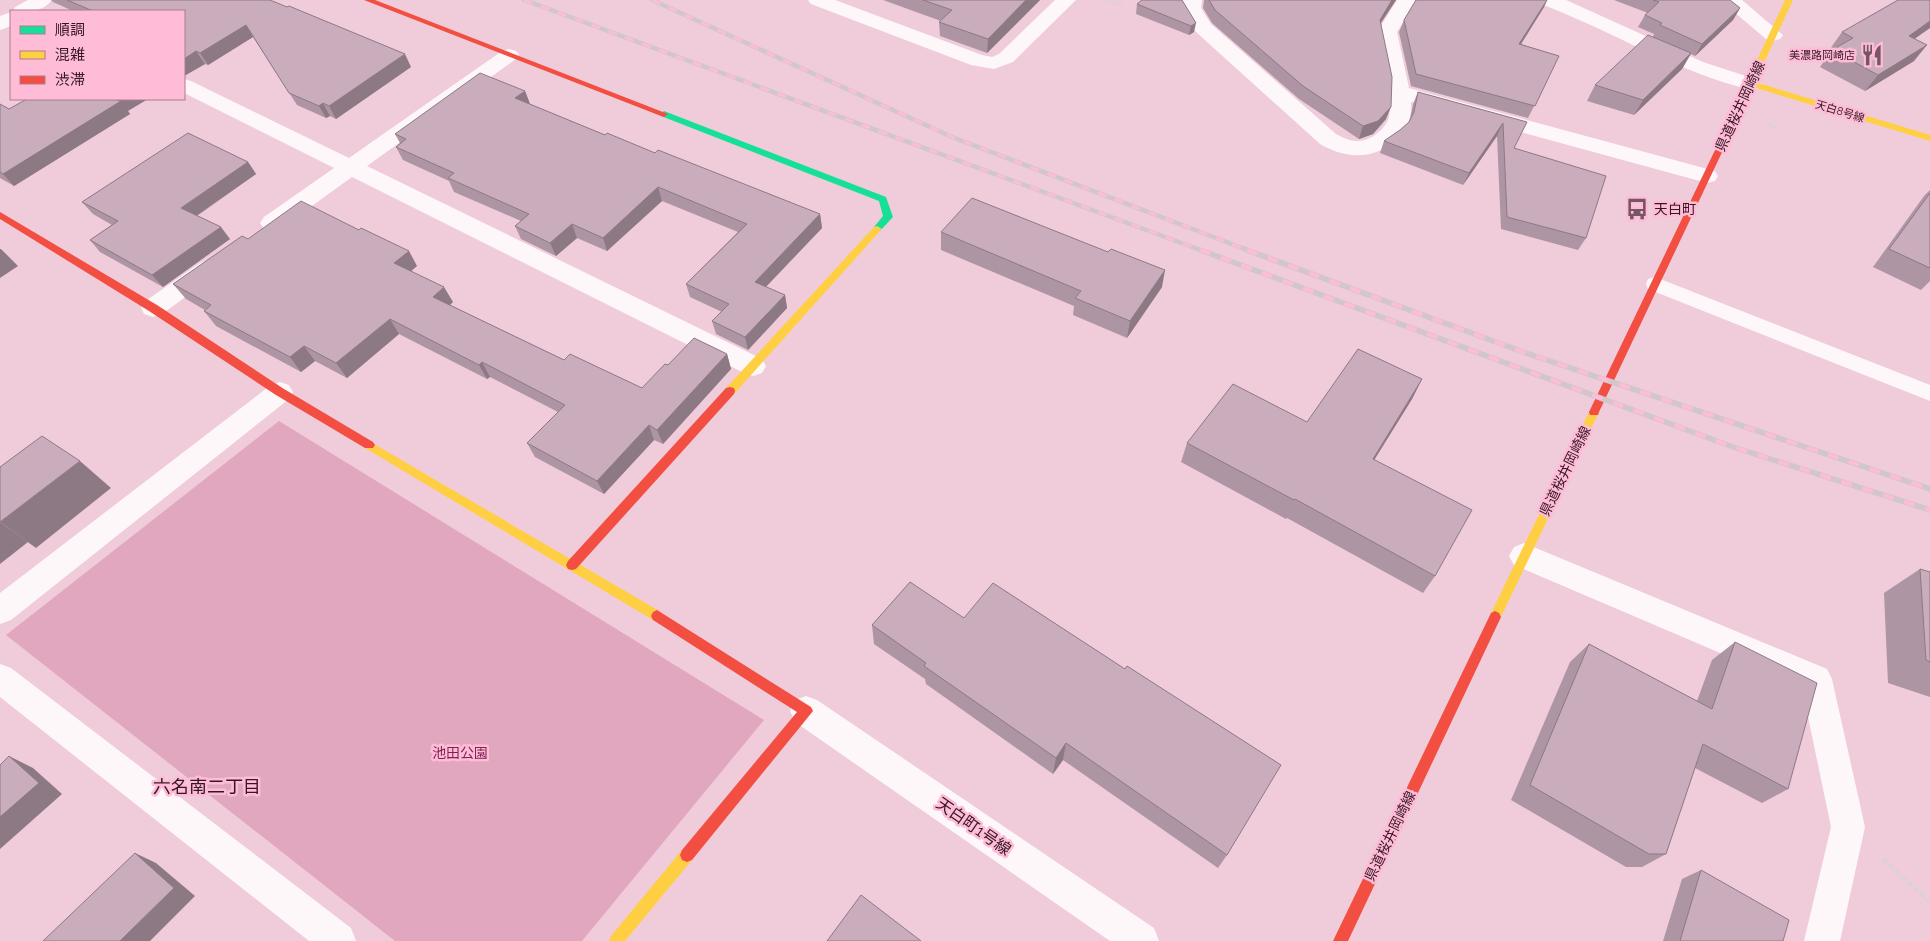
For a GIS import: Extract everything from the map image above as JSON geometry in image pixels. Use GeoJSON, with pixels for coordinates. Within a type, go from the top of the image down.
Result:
{"type":"FeatureCollection","features":[{"type":"Feature","properties":{"kind":"street"},"geometry":{"type":"LineString","coordinates":[[368,0],[883,199],[888,217],[572,565]]}},
{"type":"Feature","properties":{"kind":"street"},"geometry":{"type":"LineString","coordinates":[[818,0],[978,61],[994,63],[1006,58],[1066,0]]}},
{"type":"Feature","properties":{"kind":"street"},"geometry":{"type":"LineString","coordinates":[[1192,0],[1192,8],[1203,28],[1328,139],[1346,148],[1364,149],[1390,133],[1398,122],[1402,110],[1387,32],[1407,0]]}},
{"type":"Feature","properties":{"kind":"street"},"geometry":{"type":"LineString","coordinates":[[1548,0],[1577,11],[1696,66],[1750,84]]}},
{"type":"Feature","properties":{"kind":"street"},"geometry":{"type":"LineString","coordinates":[[1730,0],[1773,35]]}},
{"type":"Feature","properties":{"kind":"street","name":"県道桜井岡崎線"},"geometry":{"type":"LineString","coordinates":[[1340,941],[1707,176],[1789,0]]}},
{"type":"Feature","properties":{"kind":"street"},"geometry":{"type":"LineString","coordinates":[[256,235],[508,55]]}},
{"type":"Feature","properties":{"kind":"street","name":"天白8号線"},"geometry":{"type":"LineString","coordinates":[[1750,84],[1930,138]]}},
{"type":"Feature","properties":{"kind":"street"},"geometry":{"type":"LineString","coordinates":[[185,85],[753,366]]}},
{"type":"Feature","properties":{"kind":"street"},"geometry":{"type":"LineString","coordinates":[[1399,92],[1707,176]]}},
{"type":"Feature","properties":{"kind":"street"},"geometry":{"type":"LineString","coordinates":[[0,215],[153,308],[280,392],[685,632],[806,711],[616,941]]}},
{"type":"Feature","properties":{"kind":"street"},"geometry":{"type":"LineString","coordinates":[[153,308],[224,257]]}},
{"type":"Feature","properties":{"kind":"street"},"geometry":{"type":"LineString","coordinates":[[0,611],[280,392]]}},
{"type":"Feature","properties":{"kind":"street"},"geometry":{"type":"LineString","coordinates":[[1524,556],[1816,679],[1848,827],[1822,941]]}},
{"type":"Feature","properties":{"kind":"street"},"geometry":{"type":"LineString","coordinates":[[0,678],[338,941]]}},
{"type":"Feature","properties":{"kind":"street","name":"天白町1号線"},"geometry":{"type":"LineString","coordinates":[[806,711],[1141,941]]}},
{"type":"Feature","properties":{"kind":"lane"},"geometry":{"type":"LineString","coordinates":[[1655,284],[1930,393]]}},
{"type":"Feature","properties":{"kind":"path"},"geometry":{"type":"LineString","coordinates":[[1106,0],[1120,4],[1124,0]]}},
{"type":"Feature","properties":{"kind":"path"},"geometry":{"type":"LineString","coordinates":[[1848,827],[1930,902]]}},
{"type":"Feature","properties":{"kind":"green space","name":"池田公園"},"geometry":{"type":"Polygon","coordinates":[[[279,421],[764,720],[582,941],[395,941],[6,635],[279,421]]]}},
{"type":"Feature","properties":{"kind":"building"},"geometry":{"type":"Polygon","coordinates":[[[67,0],[270,0],[405,54],[329,106],[323,103],[319,106],[289,93],[246,25],[200,53],[196,51],[185,58],[185,10],[91,10],[67,0]]]}},
{"type":"Feature","properties":{"kind":"building"},"geometry":{"type":"Polygon","coordinates":[[[923,0],[1026,0],[988,39],[939,22],[952,10],[923,0]]]}},
{"type":"Feature","properties":{"kind":"building"},"geometry":{"type":"Polygon","coordinates":[[[1142,0],[1182,0],[1196,23],[1191,26],[1137,4],[1142,0]]]}},
{"type":"Feature","properties":{"kind":"building"},"geometry":{"type":"Polygon","coordinates":[[[1209,0],[1392,0],[1380,20],[1392,77],[1391,107],[1378,121],[1363,126],[1303,86],[1215,10],[1209,0]]]}},
{"type":"Feature","properties":{"kind":"building"},"geometry":{"type":"Polygon","coordinates":[[[1416,0],[1547,0],[1519,44],[1559,56],[1535,106],[1416,74],[1404,20],[1416,0]]]}},
{"type":"Feature","properties":{"kind":"building"},"geometry":{"type":"Polygon","coordinates":[[[1653,0],[1730,0],[1740,8],[1702,44],[1660,25],[1662,23],[1645,15],[1659,2],[1653,0]]]}},
{"type":"Feature","properties":{"kind":"building"},"geometry":{"type":"Polygon","coordinates":[[[1898,0],[1930,0],[1930,21],[1909,36],[1927,45],[1878,75],[1832,50],[1853,38],[1842,32],[1898,0]]]}},
{"type":"Feature","properties":{"kind":"building"},"geometry":{"type":"Polygon","coordinates":[[[1648,35],[1691,53],[1643,100],[1595,85],[1648,35]]]}},
{"type":"Feature","properties":{"kind":"building"},"geometry":{"type":"Polygon","coordinates":[[[480,73],[525,91],[515,98],[605,135],[607,133],[655,153],[658,150],[820,214],[755,282],[785,295],[745,337],[712,321],[729,304],[686,284],[747,224],[658,187],[603,238],[572,224],[550,243],[515,226],[529,214],[448,178],[454,173],[396,147],[406,139],[395,134],[480,73]]]}},
{"type":"Feature","properties":{"kind":"building"},"geometry":{"type":"Polygon","coordinates":[[[1418,92],[1527,122],[1514,148],[1606,176],[1586,238],[1507,217],[1503,123],[1469,173],[1384,141],[1409,122],[1414,112],[1418,92]]]}},
{"type":"Feature","properties":{"kind":"building"},"geometry":{"type":"Polygon","coordinates":[[[25,100],[121,101],[3,174],[0,172],[0,104],[9,109],[25,100]]]}},
{"type":"Feature","properties":{"kind":"building"},"geometry":{"type":"Polygon","coordinates":[[[188,133],[248,162],[181,208],[221,227],[152,275],[90,240],[118,221],[82,202],[188,133]]]}},
{"type":"Feature","properties":{"kind":"building"},"geometry":{"type":"Polygon","coordinates":[[[1930,193],[1930,268],[1889,249],[1930,193]]]}},
{"type":"Feature","properties":{"kind":"building"},"geometry":{"type":"Polygon","coordinates":[[[972,198],[1108,252],[1111,249],[1165,270],[1130,321],[1075,298],[1081,291],[941,232],[972,198]]]}},
{"type":"Feature","properties":{"kind":"building"},"geometry":{"type":"Polygon","coordinates":[[[301,201],[359,230],[361,228],[409,251],[394,263],[444,287],[433,297],[564,360],[570,354],[642,388],[694,338],[727,354],[657,430],[649,425],[597,481],[527,443],[565,405],[482,362],[479,365],[390,319],[336,363],[304,346],[290,357],[204,311],[211,305],[173,284],[242,236],[248,239],[301,201]]]}},
{"type":"Feature","properties":{"kind":"building"},"geometry":{"type":"Polygon","coordinates":[[[1358,349],[1422,379],[1373,459],[1472,510],[1435,576],[1295,499],[1187,443],[1233,384],[1307,422],[1358,349]]]}},
{"type":"Feature","properties":{"kind":"building"},"geometry":{"type":"Polygon","coordinates":[[[42,436],[80,461],[0,522],[0,467],[42,436]]]}},
{"type":"Feature","properties":{"kind":"building"},"geometry":{"type":"Polygon","coordinates":[[[1920,569],[1930,572],[1930,662],[1926,660],[1920,569]]]}},
{"type":"Feature","properties":{"kind":"building"},"geometry":{"type":"Polygon","coordinates":[[[910,582],[964,618],[993,583],[1125,669],[1127,666],[1281,765],[1227,855],[1066,743],[1056,758],[924,666],[926,663],[872,625],[910,582]]]}},
{"type":"Feature","properties":{"kind":"building"},"geometry":{"type":"Polygon","coordinates":[[[1735,642],[1817,683],[1788,789],[1703,744],[1666,854],[1649,854],[1530,785],[1589,644],[1712,709],[1735,642]]]}},
{"type":"Feature","properties":{"kind":"building"},"geometry":{"type":"Polygon","coordinates":[[[9,756],[39,783],[0,817],[0,765],[9,756]]]}},
{"type":"Feature","properties":{"kind":"building"},"geometry":{"type":"Polygon","coordinates":[[[135,853],[174,888],[120,941],[43,941],[135,853]]]}},
{"type":"Feature","properties":{"kind":"building"},"geometry":{"type":"Polygon","coordinates":[[[1701,870],[1789,920],[1783,941],[1680,941],[1701,870]]]}},
{"type":"Feature","properties":{"kind":"building"},"geometry":{"type":"Polygon","coordinates":[[[861,895],[921,941],[827,941],[861,895]]]}},
{"type":"Feature","properties":{"kind":"railway"},"geometry":{"type":"LineString","coordinates":[[524,0],[1203,251]]}},
{"type":"Feature","properties":{"kind":"railway"},"geometry":{"type":"LineString","coordinates":[[652,0],[952,137],[1250,251]]}},
{"type":"Feature","properties":{"kind":"railway"},"geometry":{"type":"LineString","coordinates":[[1200,250],[1733,447],[1930,510]]}},
{"type":"Feature","properties":{"kind":"railway"},"geometry":{"type":"LineString","coordinates":[[1247,250],[1523,352],[1930,489]]}},
{"type":"Feature","properties":{"kind":"traffic: fast"},"geometry":{"type":"LineString","coordinates":[[664,114],[883,199],[888,217],[877,229]]}},
{"type":"Feature","properties":{"kind":"traffic: slow"},"geometry":{"type":"LineString","coordinates":[[1721,146],[1789,0]]}},
{"type":"Feature","properties":{"kind":"traffic: slow"},"geometry":{"type":"LineString","coordinates":[[1751,84],[1930,138]]}},
{"type":"Feature","properties":{"kind":"traffic: slow"},"geometry":{"type":"LineString","coordinates":[[730,391],[877,229]]}},
{"type":"Feature","properties":{"kind":"traffic: slow"},"geometry":{"type":"LineString","coordinates":[[1495,617],[1594,412]]}},
{"type":"Feature","properties":{"kind":"traffic: slow"},"geometry":{"type":"LineString","coordinates":[[369,445],[657,616]]}},
{"type":"Feature","properties":{"kind":"traffic: slow"},"geometry":{"type":"LineString","coordinates":[[616,941],[687,855]]}},
{"type":"Feature","properties":{"kind":"traffic: jam"},"geometry":{"type":"LineString","coordinates":[[368,0],[664,114]]}},
{"type":"Feature","properties":{"kind":"traffic: jam"},"geometry":{"type":"LineString","coordinates":[[1594,412],[1721,146]]}},
{"type":"Feature","properties":{"kind":"traffic: jam"},"geometry":{"type":"LineString","coordinates":[[0,215],[153,308],[280,392],[369,445]]}},
{"type":"Feature","properties":{"kind":"traffic: jam"},"geometry":{"type":"LineString","coordinates":[[572,565],[730,391]]}},
{"type":"Feature","properties":{"kind":"traffic: jam"},"geometry":{"type":"LineString","coordinates":[[657,616],[806,711],[687,855]]}},
{"type":"Feature","properties":{"kind":"traffic: jam"},"geometry":{"type":"LineString","coordinates":[[1340,941],[1495,617]]}},
{"type":"Feature","properties":{"kind":"place","name":"美濃路岡崎店"},"geometry":{"type":"Point","coordinates":[1872,55]}},
{"type":"Feature","properties":{"kind":"place","name":"天白町"},"geometry":{"type":"Point","coordinates":[1637,209]}},
{"type":"Feature","properties":{"kind":"district","name":"六名南二丁目"},"geometry":{"type":"Point","coordinates":[207,787]}}]}
